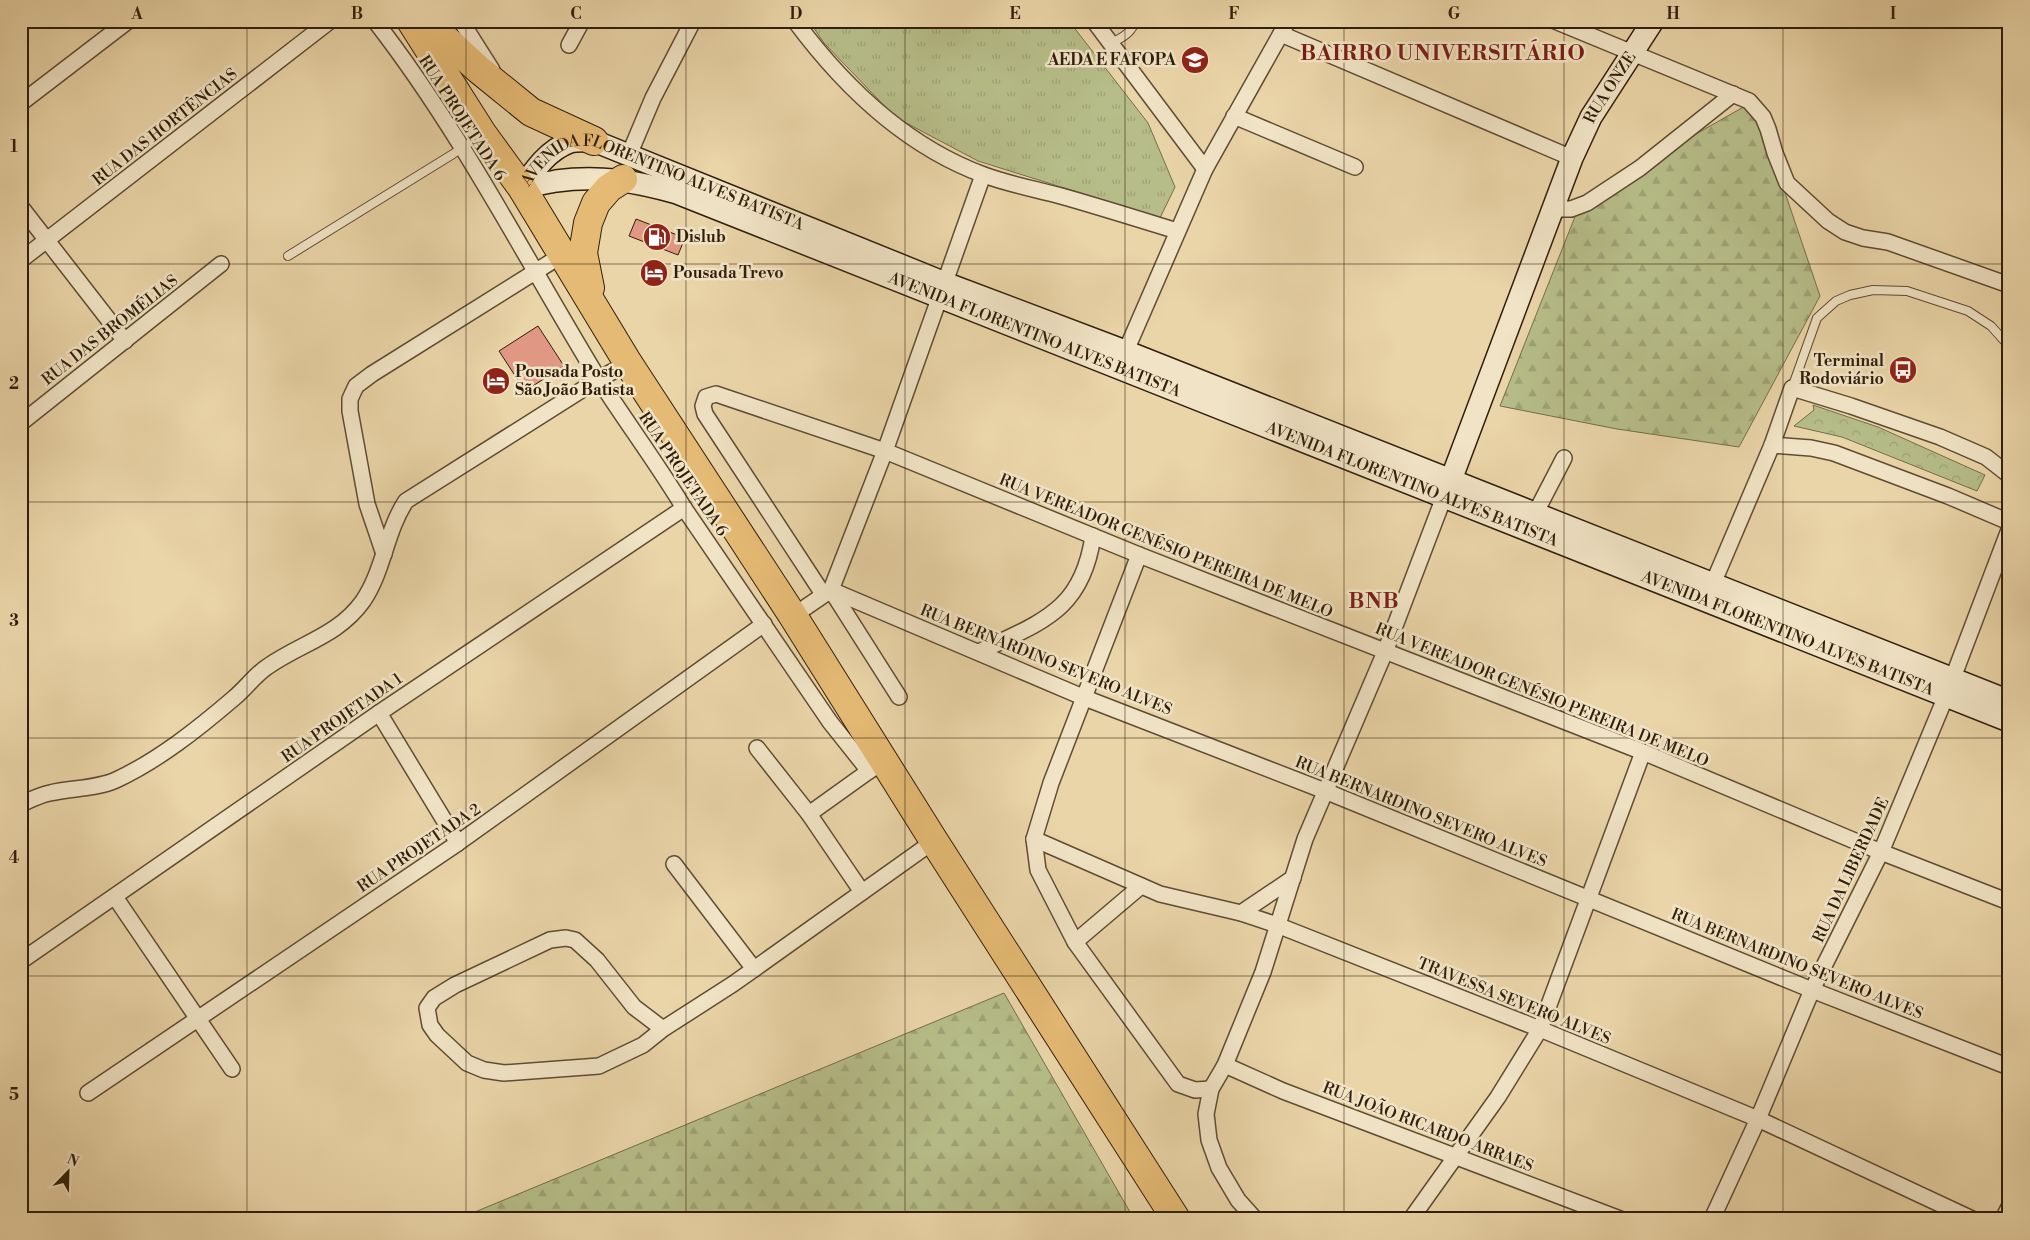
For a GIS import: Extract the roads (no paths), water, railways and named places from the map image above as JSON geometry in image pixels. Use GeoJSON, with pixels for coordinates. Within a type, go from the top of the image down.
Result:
{"type":"FeatureCollection","features":[{"type":"Feature","properties":{"kind":"highway"},"geometry":{"type":"LineString","coordinates":[[412,21],[473,140],[522,188],[628,362],[793,616],[877,766],[934,842],[1176,1219]]}},
{"type":"Feature","properties":{"kind":"highway"},"geometry":{"type":"LineString","coordinates":[[426,21],[478,69],[530,112],[594,141]]}},
{"type":"Feature","properties":{"kind":"highway"},"geometry":{"type":"LineString","coordinates":[[594,306],[583,253],[588,223],[596,203],[626,167]]}},
{"type":"Feature","properties":{"kind":"main road","name":"RUA ONZE"},"geometry":{"type":"LineString","coordinates":[[1448,489],[1572,158],[1591,117],[1653,21]]}},
{"type":"Feature","properties":{"kind":"main road","name":"AVENIDA FLORENTINO ALVES BATISTA"},"geometry":{"type":"LineString","coordinates":[[522,188],[539,164],[551,152],[572,142],[594,141],[626,167],[681,185],[1949,688],[2009,721]]}},
{"type":"Feature","properties":{"kind":"main road","name":"AVENIDA FLORENTINO ALVES BATISTA"},"geometry":{"type":"LineString","coordinates":[[522,188],[588,178],[626,167]]}},
{"type":"Feature","properties":{"kind":"main road","name":"AVENIDA FLORENTINO ALVES BATISTA"},"geometry":{"type":"LineString","coordinates":[[1448,489],[1534,514],[1709,593]]}},
{"type":"Feature","properties":{"kind":"main road","name":"AVENIDA FLORENTINO ALVES BATISTA"},"geometry":{"type":"LineString","coordinates":[[1949,688],[2009,701]]}},
{"type":"Feature","properties":{"kind":"street"},"geometry":{"type":"LineString","coordinates":[[21,103],[128,21]]}},
{"type":"Feature","properties":{"kind":"street","name":"RUA DAS HORTÊNCIAS"},"geometry":{"type":"LineString","coordinates":[[21,260],[330,21]]}},
{"type":"Feature","properties":{"kind":"street","name":"RUA PROJETADA 6"},"geometry":{"type":"LineString","coordinates":[[375,21],[473,140],[536,270],[599,379],[684,508],[830,722],[877,766]]}},
{"type":"Feature","properties":{"kind":"street"},"geometry":{"type":"LineString","coordinates":[[461,21],[508,94]]}},
{"type":"Feature","properties":{"kind":"street"},"geometry":{"type":"LineString","coordinates":[[569,45],[582,21]]}},
{"type":"Feature","properties":{"kind":"street"},"geometry":{"type":"LineString","coordinates":[[795,21],[818,52],[891,125],[937,153],[983,174],[1118,212],[1177,231]]}},
{"type":"Feature","properties":{"kind":"street"},"geometry":{"type":"LineString","coordinates":[[1094,21],[1205,169]]}},
{"type":"Feature","properties":{"kind":"street"},"geometry":{"type":"LineString","coordinates":[[1555,21],[1749,101],[1756,108],[1768,128],[1775,153],[1787,183],[1828,221],[1845,232],[1863,238],[1888,242],[2009,285]]}},
{"type":"Feature","properties":{"kind":"street"},"geometry":{"type":"LineString","coordinates":[[626,167],[653,98],[686,24]]}},
{"type":"Feature","properties":{"kind":"street"},"geometry":{"type":"LineString","coordinates":[[1122,360],[1205,169],[1285,28],[1572,158]]}},
{"type":"Feature","properties":{"kind":"street"},"geometry":{"type":"LineString","coordinates":[[1551,210],[1571,209],[1587,203],[1640,168],[1733,94]]}},
{"type":"Feature","properties":{"kind":"street"},"geometry":{"type":"LineString","coordinates":[[1234,116],[1355,167]]}},
{"type":"Feature","properties":{"kind":"street"},"geometry":{"type":"LineString","coordinates":[[793,616],[827,592],[885,451],[983,174]]}},
{"type":"Feature","properties":{"kind":"street"},"geometry":{"type":"LineString","coordinates":[[21,207],[126,341]]}},
{"type":"Feature","properties":{"kind":"street"},"geometry":{"type":"LineString","coordinates":[[384,554],[367,504],[350,411],[350,399],[356,386],[372,374],[562,255]]}},
{"type":"Feature","properties":{"kind":"street","name":"RUA DAS BROMÉLIAS"},"geometry":{"type":"LineString","coordinates":[[21,423],[221,264]]}},
{"type":"Feature","properties":{"kind":"street"},"geometry":{"type":"LineString","coordinates":[[21,804],[49,793],[115,780],[155,758],[235,697],[265,668],[290,652],[333,631],[348,620],[363,600],[375,578],[397,515],[406,501],[628,362]]}},
{"type":"Feature","properties":{"kind":"street"},"geometry":{"type":"LineString","coordinates":[[1709,593],[1772,445],[1792,388],[1918,429],[1986,457],[2009,475]]}},
{"type":"Feature","properties":{"kind":"street","name":"RUA VEREADOR GENÉSIO PEREIRA DE MELO"},"geometry":{"type":"LineString","coordinates":[[827,592],[705,414],[703,406],[706,397],[710,394],[716,394],[885,451],[1139,555],[1643,752],[1881,852],[2009,902]]}},
{"type":"Feature","properties":{"kind":"street"},"geometry":{"type":"LineString","coordinates":[[1772,445],[1811,448],[1834,453],[1948,496],[2009,522]]}},
{"type":"Feature","properties":{"kind":"street"},"geometry":{"type":"LineString","coordinates":[[1534,514],[1564,458]]}},
{"type":"Feature","properties":{"kind":"street"},"geometry":{"type":"LineString","coordinates":[[1255,1219],[1233,1192],[1219,1168],[1209,1140],[1206,1114],[1211,1089],[1225,1065],[1263,972],[1305,839],[1385,652],[1448,489]]}},
{"type":"Feature","properties":{"kind":"street","name":"RUA PROJETADA 1"},"geometry":{"type":"LineString","coordinates":[[21,961],[379,713],[684,508]]}},
{"type":"Feature","properties":{"kind":"street","name":"RUA DA LIBERDADE"},"geometry":{"type":"LineString","coordinates":[[1712,1219],[1758,1119],[1812,990],[1881,852],[1949,688],[2009,530]]}},
{"type":"Feature","properties":{"kind":"street"},"geometry":{"type":"LineString","coordinates":[[979,652],[1047,618],[1064,605],[1081,581],[1091,554],[1093,536]]}},
{"type":"Feature","properties":{"kind":"street"},"geometry":{"type":"LineString","coordinates":[[1139,555],[1051,784],[1034,839],[1038,870],[1075,942],[1178,1084],[1195,1090],[1211,1089]]}},
{"type":"Feature","properties":{"kind":"street"},"geometry":{"type":"LineString","coordinates":[[827,592],[899,696]]}},
{"type":"Feature","properties":{"kind":"street","name":"RUA BERNARDINO SEVERO ALVES"},"geometry":{"type":"LineString","coordinates":[[827,592],[979,652],[1085,698],[1325,791],[1812,990],[2009,1067]]}},
{"type":"Feature","properties":{"kind":"street","name":"RUA PROJETADA 2"},"geometry":{"type":"LineString","coordinates":[[88,1093],[458,843],[764,624]]}},
{"type":"Feature","properties":{"kind":"street"},"geometry":{"type":"LineString","coordinates":[[379,713],[458,843]]}},
{"type":"Feature","properties":{"kind":"street"},"geometry":{"type":"LineString","coordinates":[[757,748],[809,814],[862,892]]}},
{"type":"Feature","properties":{"kind":"street"},"geometry":{"type":"LineString","coordinates":[[1411,1219],[1498,1097],[1540,1030],[1643,752]]}},
{"type":"Feature","properties":{"kind":"street"},"geometry":{"type":"LineString","coordinates":[[809,814],[877,766]]}},
{"type":"Feature","properties":{"kind":"street","name":"TRAVESSA SEVERO ALVES"},"geometry":{"type":"LineString","coordinates":[[1034,839],[1160,894],[1278,925],[1540,1030],[1758,1119],[1972,1219]]}},
{"type":"Feature","properties":{"kind":"street"},"geometry":{"type":"LineString","coordinates":[[663,1029],[634,1007],[597,960],[575,940],[566,938],[550,940],[454,985],[434,998],[427,1008],[430,1025],[452,1051],[467,1063],[484,1070],[504,1072],[600,1066],[643,1045],[663,1029],[754,969],[934,842]]}},
{"type":"Feature","properties":{"kind":"street"},"geometry":{"type":"LineString","coordinates":[[674,864],[754,969]]}},
{"type":"Feature","properties":{"kind":"street"},"geometry":{"type":"LineString","coordinates":[[1241,914],[1293,878]]}},
{"type":"Feature","properties":{"kind":"street"},"geometry":{"type":"LineString","coordinates":[[1075,942],[1141,886]]}},
{"type":"Feature","properties":{"kind":"street"},"geometry":{"type":"LineString","coordinates":[[115,897],[232,1069]]}},
{"type":"Feature","properties":{"kind":"street","name":"RUA JOÃO RICARDO ARRAES"},"geometry":{"type":"LineString","coordinates":[[1225,1065],[1283,1091],[1620,1219]]}},
{"type":"Feature","properties":{"kind":"street"},"geometry":{"type":"LineString","coordinates":[[2003,1219],[2009,1207]]}},
{"type":"Feature","properties":{"kind":"lane"},"geometry":{"type":"LineString","coordinates":[[1110,42],[1119,40],[1129,32],[1135,21]]}},
{"type":"Feature","properties":{"kind":"lane"},"geometry":{"type":"LineString","coordinates":[[288,256],[473,140]]}},
{"type":"Feature","properties":{"kind":"lane"},"geometry":{"type":"LineString","coordinates":[[1792,388],[1817,318],[1836,301],[1850,295],[1874,290],[1907,291],[1968,311],[1991,326],[2009,346]]}},
{"type":"Feature","properties":{"kind":"place","name":"AEDA E FAFOPA"},"geometry":{"type":"Point","coordinates":[1195,60]}},
{"type":"Feature","properties":{"kind":"place","name":"Dislub"},"geometry":{"type":"Point","coordinates":[657,237]}},
{"type":"Feature","properties":{"kind":"place","name":"Pousada Trevo"},"geometry":{"type":"Point","coordinates":[654,273]}},
{"type":"Feature","properties":{"kind":"place","name":"Terminal Rodoviário"},"geometry":{"type":"Point","coordinates":[1903,370]}},
{"type":"Feature","properties":{"kind":"place","name":"Pousada Posto São João Batista"},"geometry":{"type":"Point","coordinates":[496,381]}},
{"type":"Feature","properties":{"kind":"district","name":"BAIRRO UNIVERSITÁRIO"},"geometry":{"type":"Point","coordinates":[1443,54]}},
{"type":"Feature","properties":{"kind":"district","name":"BNB"},"geometry":{"type":"Point","coordinates":[1374,602]}}]}
